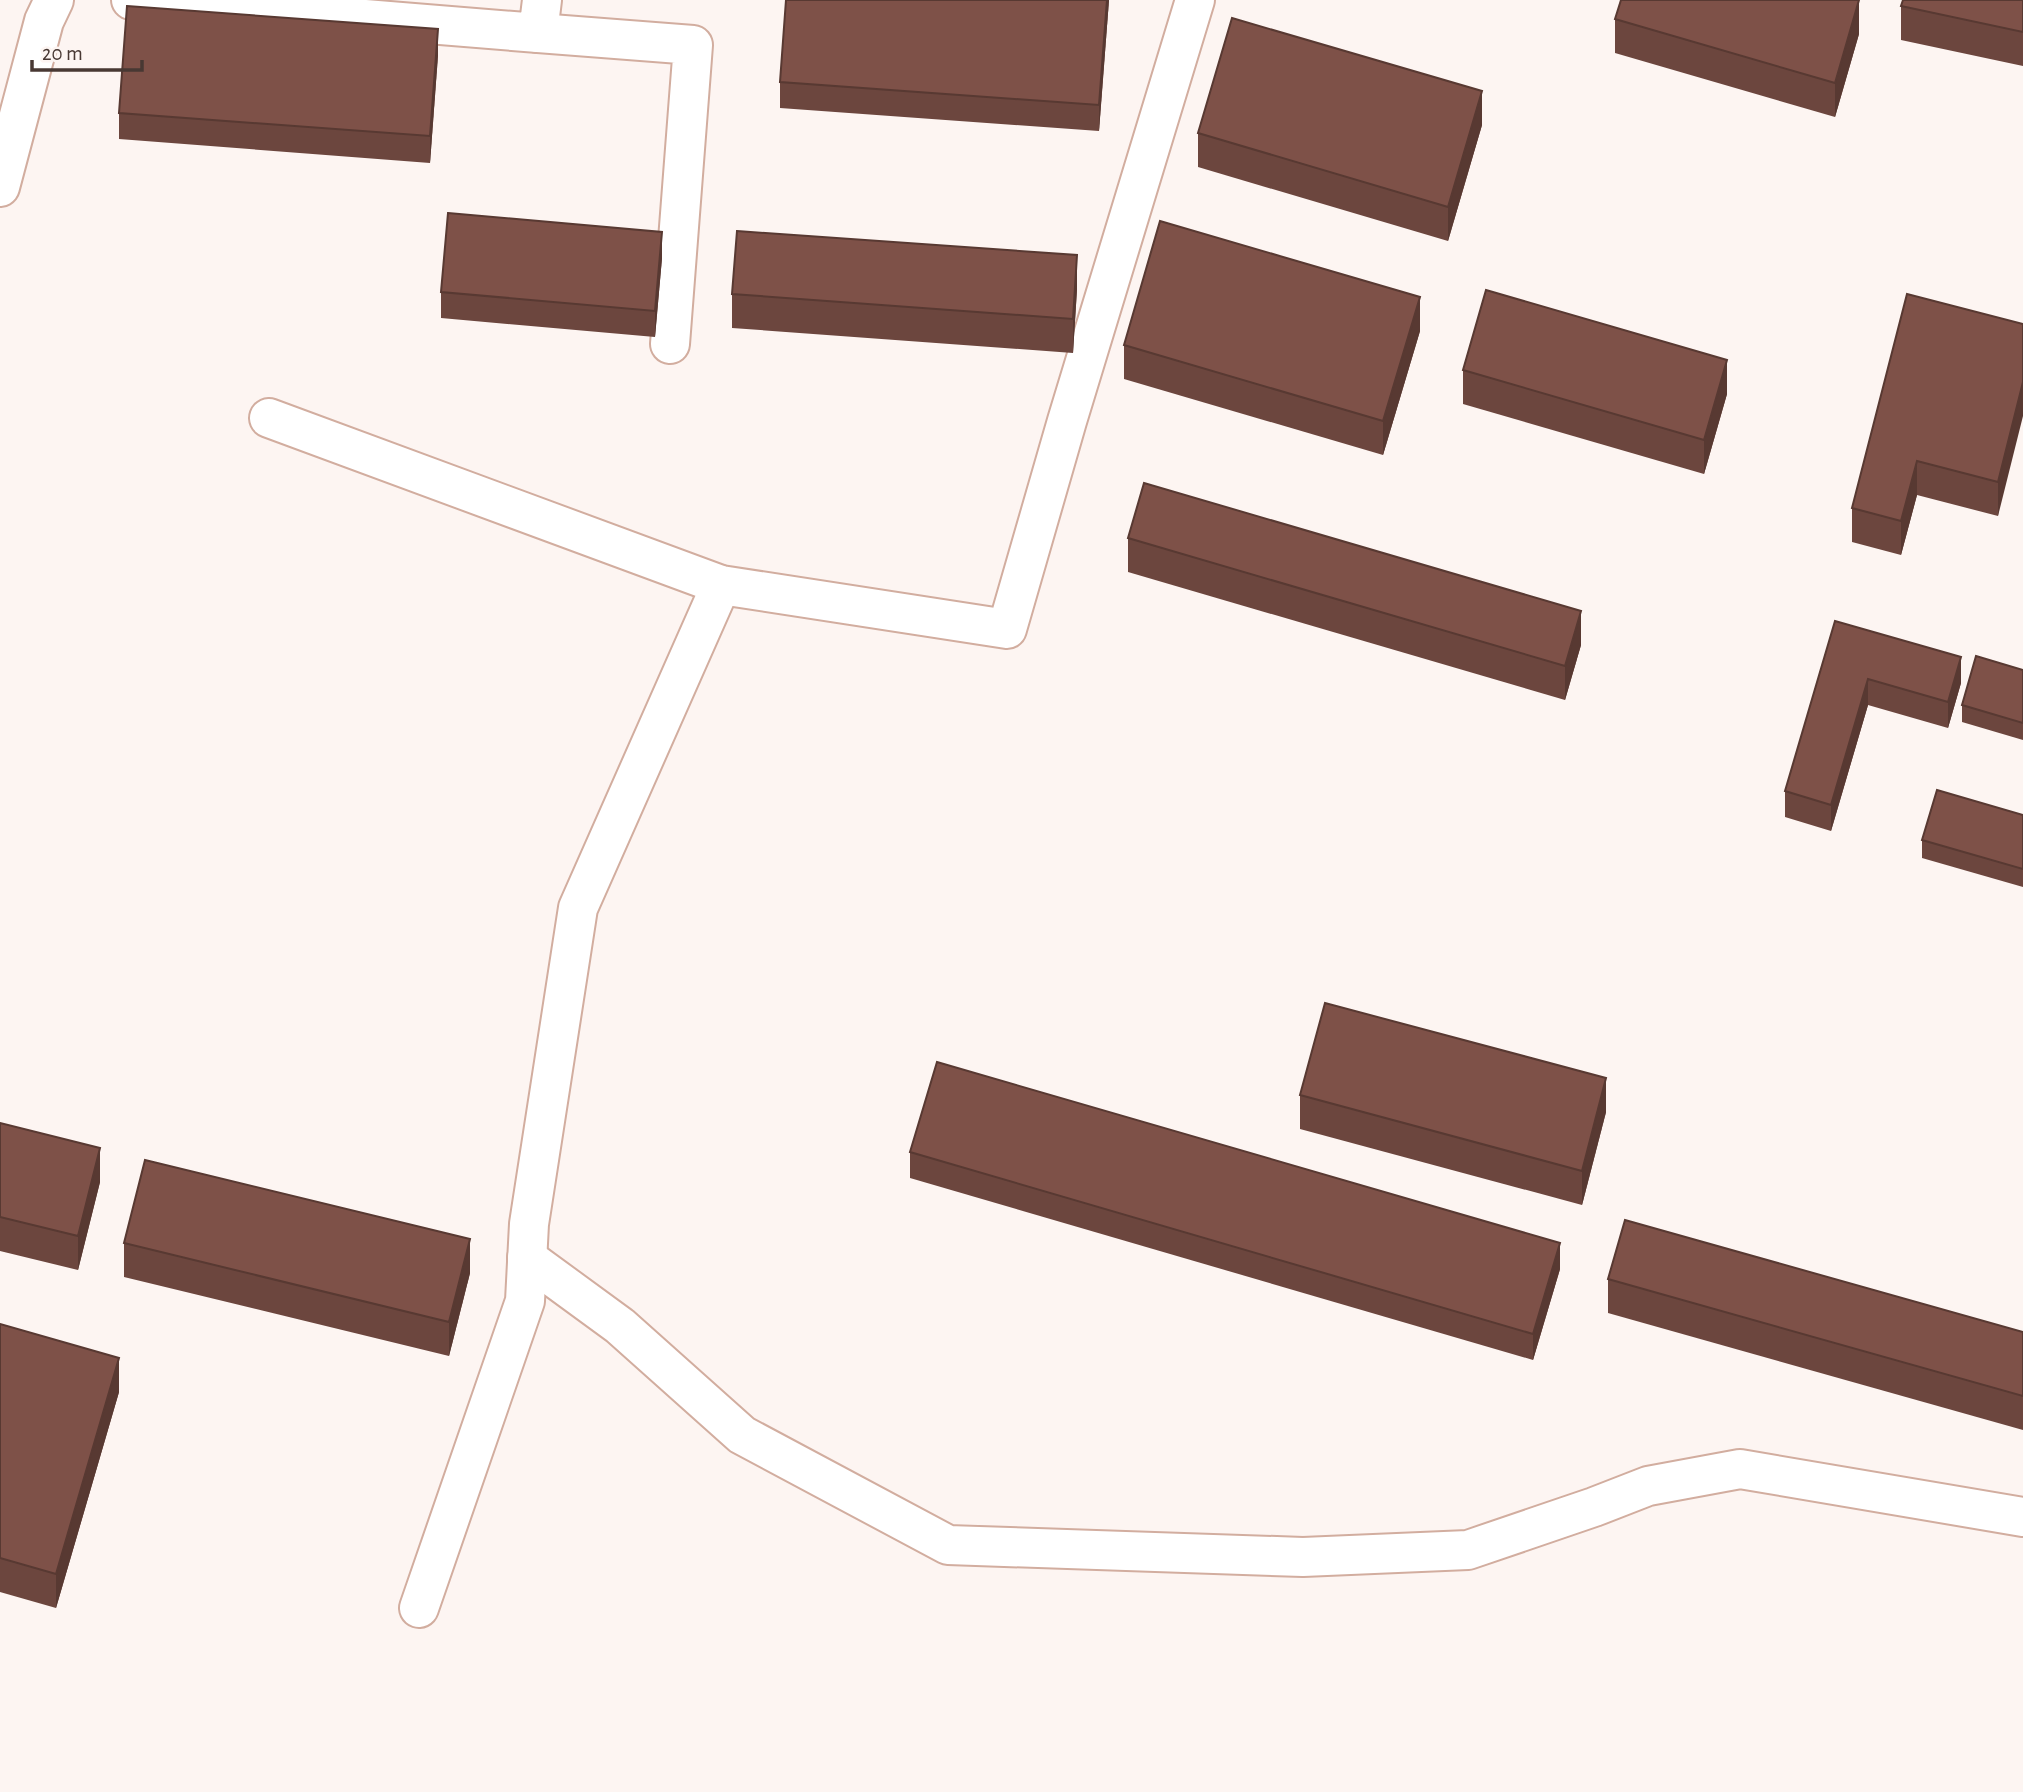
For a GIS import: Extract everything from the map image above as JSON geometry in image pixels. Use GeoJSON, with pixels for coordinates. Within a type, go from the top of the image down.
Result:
{"type":"FeatureCollection","features":[{"type":"Feature","properties":{"kind":"street"},"geometry":{"type":"LineString","coordinates":[[0,187],[44,21],[54,0]]}},
{"type":"Feature","properties":{"kind":"street"},"geometry":{"type":"LineString","coordinates":[[131,0],[540,16],[693,45],[670,344]]}},
{"type":"Feature","properties":{"kind":"street"},"geometry":{"type":"LineString","coordinates":[[269,418],[721,585],[1007,629],[1195,0]]}},
{"type":"Feature","properties":{"kind":"street"},"geometry":{"type":"LineString","coordinates":[[419,1608],[525,1301],[529,1224],[578,908],[721,585]]}},
{"type":"Feature","properties":{"kind":"street"},"geometry":{"type":"LineString","coordinates":[[527,1258],[620,1326],[742,1435],[948,1545],[1303,1557],[1468,1550],[1648,1486],[1740,1469],[2023,1517]]}},
{"type":"Feature","properties":{"kind":"building"},"geometry":{"type":"Polygon","coordinates":[[[786,0],[1107,0],[1099,105],[780,82],[786,0]]]}},
{"type":"Feature","properties":{"kind":"building"},"geometry":{"type":"Polygon","coordinates":[[[1621,0],[1859,0],[1835,83],[1615,19],[1621,0]]]}},
{"type":"Feature","properties":{"kind":"building"},"geometry":{"type":"Polygon","coordinates":[[[1903,0],[2023,0],[2023,32],[1901,6],[1903,0]]]}},
{"type":"Feature","properties":{"kind":"building"},"geometry":{"type":"Polygon","coordinates":[[[127,6],[438,29],[430,136],[119,113],[127,6]]]}},
{"type":"Feature","properties":{"kind":"building"},"geometry":{"type":"Polygon","coordinates":[[[1232,18],[1482,91],[1448,207],[1198,133],[1232,18]]]}},
{"type":"Feature","properties":{"kind":"building"},"geometry":{"type":"Polygon","coordinates":[[[448,213],[662,232],[655,311],[441,292],[448,213]]]}},
{"type":"Feature","properties":{"kind":"building"},"geometry":{"type":"Polygon","coordinates":[[[1160,221],[1420,297],[1383,421],[1124,345],[1160,221]]]}},
{"type":"Feature","properties":{"kind":"building"},"geometry":{"type":"Polygon","coordinates":[[[737,231],[1077,255],[1073,319],[732,294],[737,231]]]}},
{"type":"Feature","properties":{"kind":"building"},"geometry":{"type":"Polygon","coordinates":[[[1486,290],[1727,360],[1704,440],[1463,370],[1486,290]]]}},
{"type":"Feature","properties":{"kind":"building"},"geometry":{"type":"Polygon","coordinates":[[[1907,294],[2023,324],[2023,382],[1998,482],[1917,461],[1901,521],[1852,508],[1907,294]]]}},
{"type":"Feature","properties":{"kind":"building"},"geometry":{"type":"Polygon","coordinates":[[[1144,483],[1581,611],[1565,666],[1128,538],[1144,483]]]}},
{"type":"Feature","properties":{"kind":"building"},"geometry":{"type":"Polygon","coordinates":[[[1835,621],[1961,657],[1948,702],[1868,679],[1831,805],[1785,791],[1835,621]]]}},
{"type":"Feature","properties":{"kind":"building"},"geometry":{"type":"Polygon","coordinates":[[[1976,656],[2023,670],[2023,723],[1962,705],[1976,656]]]}},
{"type":"Feature","properties":{"kind":"building"},"geometry":{"type":"Polygon","coordinates":[[[1937,790],[2023,815],[2023,869],[1922,840],[1937,790]]]}},
{"type":"Feature","properties":{"kind":"building"},"geometry":{"type":"Polygon","coordinates":[[[1325,1003],[1606,1078],[1582,1171],[1300,1095],[1325,1003]]]}},
{"type":"Feature","properties":{"kind":"building"},"geometry":{"type":"Polygon","coordinates":[[[937,1062],[1560,1243],[1533,1334],[910,1152],[937,1062]]]}},
{"type":"Feature","properties":{"kind":"building"},"geometry":{"type":"Polygon","coordinates":[[[0,1123],[100,1148],[78,1236],[0,1217],[0,1123]]]}},
{"type":"Feature","properties":{"kind":"building"},"geometry":{"type":"Polygon","coordinates":[[[145,1160],[470,1239],[449,1322],[124,1243],[145,1160]]]}},
{"type":"Feature","properties":{"kind":"building"},"geometry":{"type":"Polygon","coordinates":[[[1625,1220],[2023,1332],[2023,1396],[1608,1279],[1625,1220]]]}},
{"type":"Feature","properties":{"kind":"building"},"geometry":{"type":"Polygon","coordinates":[[[0,1324],[119,1358],[56,1574],[0,1558],[0,1324]]]}}]}
